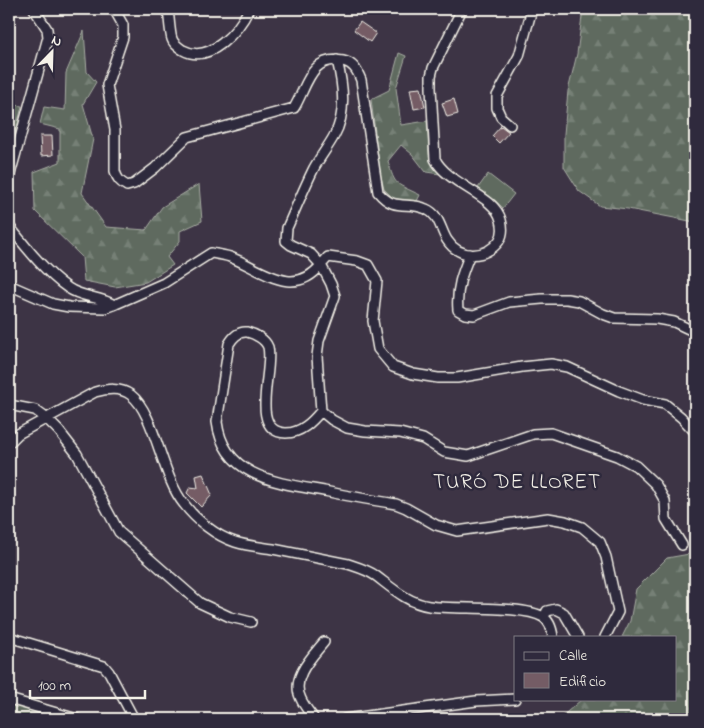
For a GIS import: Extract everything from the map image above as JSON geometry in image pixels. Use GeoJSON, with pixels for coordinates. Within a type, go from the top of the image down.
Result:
{"type":"FeatureCollection","features":[{"type":"Feature","properties":{"kind":"street"},"geometry":{"type":"LineString","coordinates":[[9,178],[48,37],[47,29],[34,9]]}},
{"type":"Feature","properties":{"kind":"street"},"geometry":{"type":"LineString","coordinates":[[114,9],[123,25],[123,37],[107,85],[115,130],[116,178],[127,186],[142,179],[187,138],[294,108],[316,66],[324,62],[337,60],[349,63],[357,70],[378,192],[390,203],[427,209],[437,218],[447,240],[453,247],[470,254],[485,254],[494,248],[502,237],[501,218],[493,206],[446,174],[439,167],[435,158],[430,76],[462,9]]}},
{"type":"Feature","properties":{"kind":"street"},"geometry":{"type":"LineString","coordinates":[[168,9],[171,38],[176,46],[187,52],[200,53],[213,49],[224,42],[249,9]]}},
{"type":"Feature","properties":{"kind":"street"},"geometry":{"type":"LineString","coordinates":[[510,125],[501,117],[497,108],[497,96],[519,56],[532,9]]}},
{"type":"Feature","properties":{"kind":"street"},"geometry":{"type":"LineString","coordinates":[[337,60],[342,108],[340,123],[314,168],[286,234],[286,241],[311,254],[321,265],[335,296],[319,341],[317,356],[321,411],[332,420],[347,428],[400,433],[423,439],[444,452],[468,456],[533,434],[551,433],[617,456],[636,466],[656,485],[665,501],[666,519],[682,545]]}},
{"type":"Feature","properties":{"kind":"street"},"geometry":{"type":"LineString","coordinates":[[9,226],[50,273],[68,288],[84,296],[105,300],[114,305]]}},
{"type":"Feature","properties":{"kind":"street"},"geometry":{"type":"LineString","coordinates":[[9,285],[53,304],[69,308],[105,308],[164,283],[211,253],[230,257],[271,278],[284,280],[298,280],[314,275],[328,257],[357,261],[368,265],[377,281],[373,321],[378,349],[393,367],[412,374],[457,378],[551,364],[567,367],[619,391],[643,400],[665,404],[682,417],[695,432]]}},
{"type":"Feature","properties":{"kind":"street"},"geometry":{"type":"LineString","coordinates":[[470,254],[459,282],[456,298],[458,310],[465,314],[474,315],[509,302],[567,299],[580,301],[614,318],[657,319],[674,322],[695,332]]}},
{"type":"Feature","properties":{"kind":"street"},"geometry":{"type":"LineString","coordinates":[[321,411],[310,423],[297,431],[285,433],[274,429],[267,420],[264,408],[269,358],[268,346],[262,339],[253,334],[243,332],[233,337],[229,344],[217,422],[223,446],[238,464],[255,475],[278,483],[396,504],[436,525],[457,531],[548,518],[582,527],[600,542],[606,557],[618,612],[606,636]]}},
{"type":"Feature","properties":{"kind":"street"},"geometry":{"type":"LineString","coordinates":[[9,443],[18,434],[95,392],[108,389],[119,390],[130,395],[141,407],[166,471],[183,504],[204,525],[214,532],[235,542],[338,562],[365,570],[398,593],[427,606],[534,613],[544,617],[549,623],[552,636]]}},
{"type":"Feature","properties":{"kind":"street"},"geometry":{"type":"LineString","coordinates":[[9,405],[35,410],[46,418],[77,454],[119,532],[200,603],[230,617],[252,622]]}},
{"type":"Feature","properties":{"kind":"street"},"geometry":{"type":"LineString","coordinates":[[544,617],[547,611],[556,608],[564,613],[577,636]]}},
{"type":"Feature","properties":{"kind":"street"},"geometry":{"type":"LineString","coordinates":[[9,637],[104,666],[134,719]]}},
{"type":"Feature","properties":{"kind":"street"},"geometry":{"type":"LineString","coordinates":[[314,719],[300,698],[297,686],[300,676],[324,642]]}},
{"type":"Feature","properties":{"kind":"street"},"geometry":{"type":"LineString","coordinates":[[9,699],[77,719]]}},
{"type":"Feature","properties":{"kind":"street"},"geometry":{"type":"LineString","coordinates":[[345,719],[476,701],[514,699]]}},
{"type":"Feature","properties":{"kind":"green space"},"geometry":{"type":"Polygon","coordinates":[[[583,9],[695,9],[695,222],[628,209],[600,206],[579,191],[564,167],[564,134],[568,91],[577,54],[583,9]]]}},
{"type":"Feature","properties":{"kind":"green space"},"geometry":{"type":"Polygon","coordinates":[[[84,31],[87,72],[96,82],[83,104],[93,139],[82,193],[106,227],[146,230],[162,207],[199,184],[202,221],[180,231],[180,241],[167,257],[173,265],[146,282],[115,287],[84,281],[82,257],[35,211],[34,172],[60,162],[60,129],[40,124],[44,107],[65,110],[66,73],[84,31]]]}},
{"type":"Feature","properties":{"kind":"green space"},"geometry":{"type":"Polygon","coordinates":[[[399,53],[406,56],[396,88],[401,125],[427,121],[429,155],[440,174],[426,172],[412,154],[401,145],[388,161],[390,169],[395,180],[401,186],[420,195],[417,201],[393,198],[384,189],[380,173],[371,99],[389,90],[399,53]]]}},
{"type":"Feature","properties":{"kind":"green space"},"geometry":{"type":"Polygon","coordinates":[[[9,104],[22,106],[9,160],[9,104]]]}},
{"type":"Feature","properties":{"kind":"green space"},"geometry":{"type":"Polygon","coordinates":[[[488,174],[514,194],[503,208],[478,188],[488,174]]]}},
{"type":"Feature","properties":{"kind":"green space"},"geometry":{"type":"Polygon","coordinates":[[[695,553],[695,719],[559,719],[581,700],[676,700],[676,636],[622,636],[630,621],[636,589],[667,558],[695,553]]]}},
{"type":"Feature","properties":{"kind":"green space"},"geometry":{"type":"Polygon","coordinates":[[[9,704],[58,719],[9,719],[9,704]]]}},
{"type":"Feature","properties":{"kind":"building"},"geometry":{"type":"Polygon","coordinates":[[[360,22],[376,33],[370,42],[354,30],[360,22]]]}},
{"type":"Feature","properties":{"kind":"building"},"geometry":{"type":"Polygon","coordinates":[[[421,88],[425,107],[414,109],[410,89],[421,88]]]}},
{"type":"Feature","properties":{"kind":"building"},"geometry":{"type":"Polygon","coordinates":[[[454,99],[458,114],[447,117],[442,103],[454,99]]]}},
{"type":"Feature","properties":{"kind":"building"},"geometry":{"type":"Polygon","coordinates":[[[501,126],[509,132],[499,143],[492,136],[501,126]]]}},
{"type":"Feature","properties":{"kind":"building"},"geometry":{"type":"Polygon","coordinates":[[[40,136],[52,136],[53,155],[41,156],[40,136]]]}},
{"type":"Feature","properties":{"kind":"building"},"geometry":{"type":"Polygon","coordinates":[[[203,474],[212,495],[201,507],[187,493],[190,487],[198,488],[196,476],[203,474]]]}},
{"type":"Feature","properties":{"kind":"district","name":"TURÓ DE LLORET"},"geometry":{"type":"Point","coordinates":[517,481]}}]}
